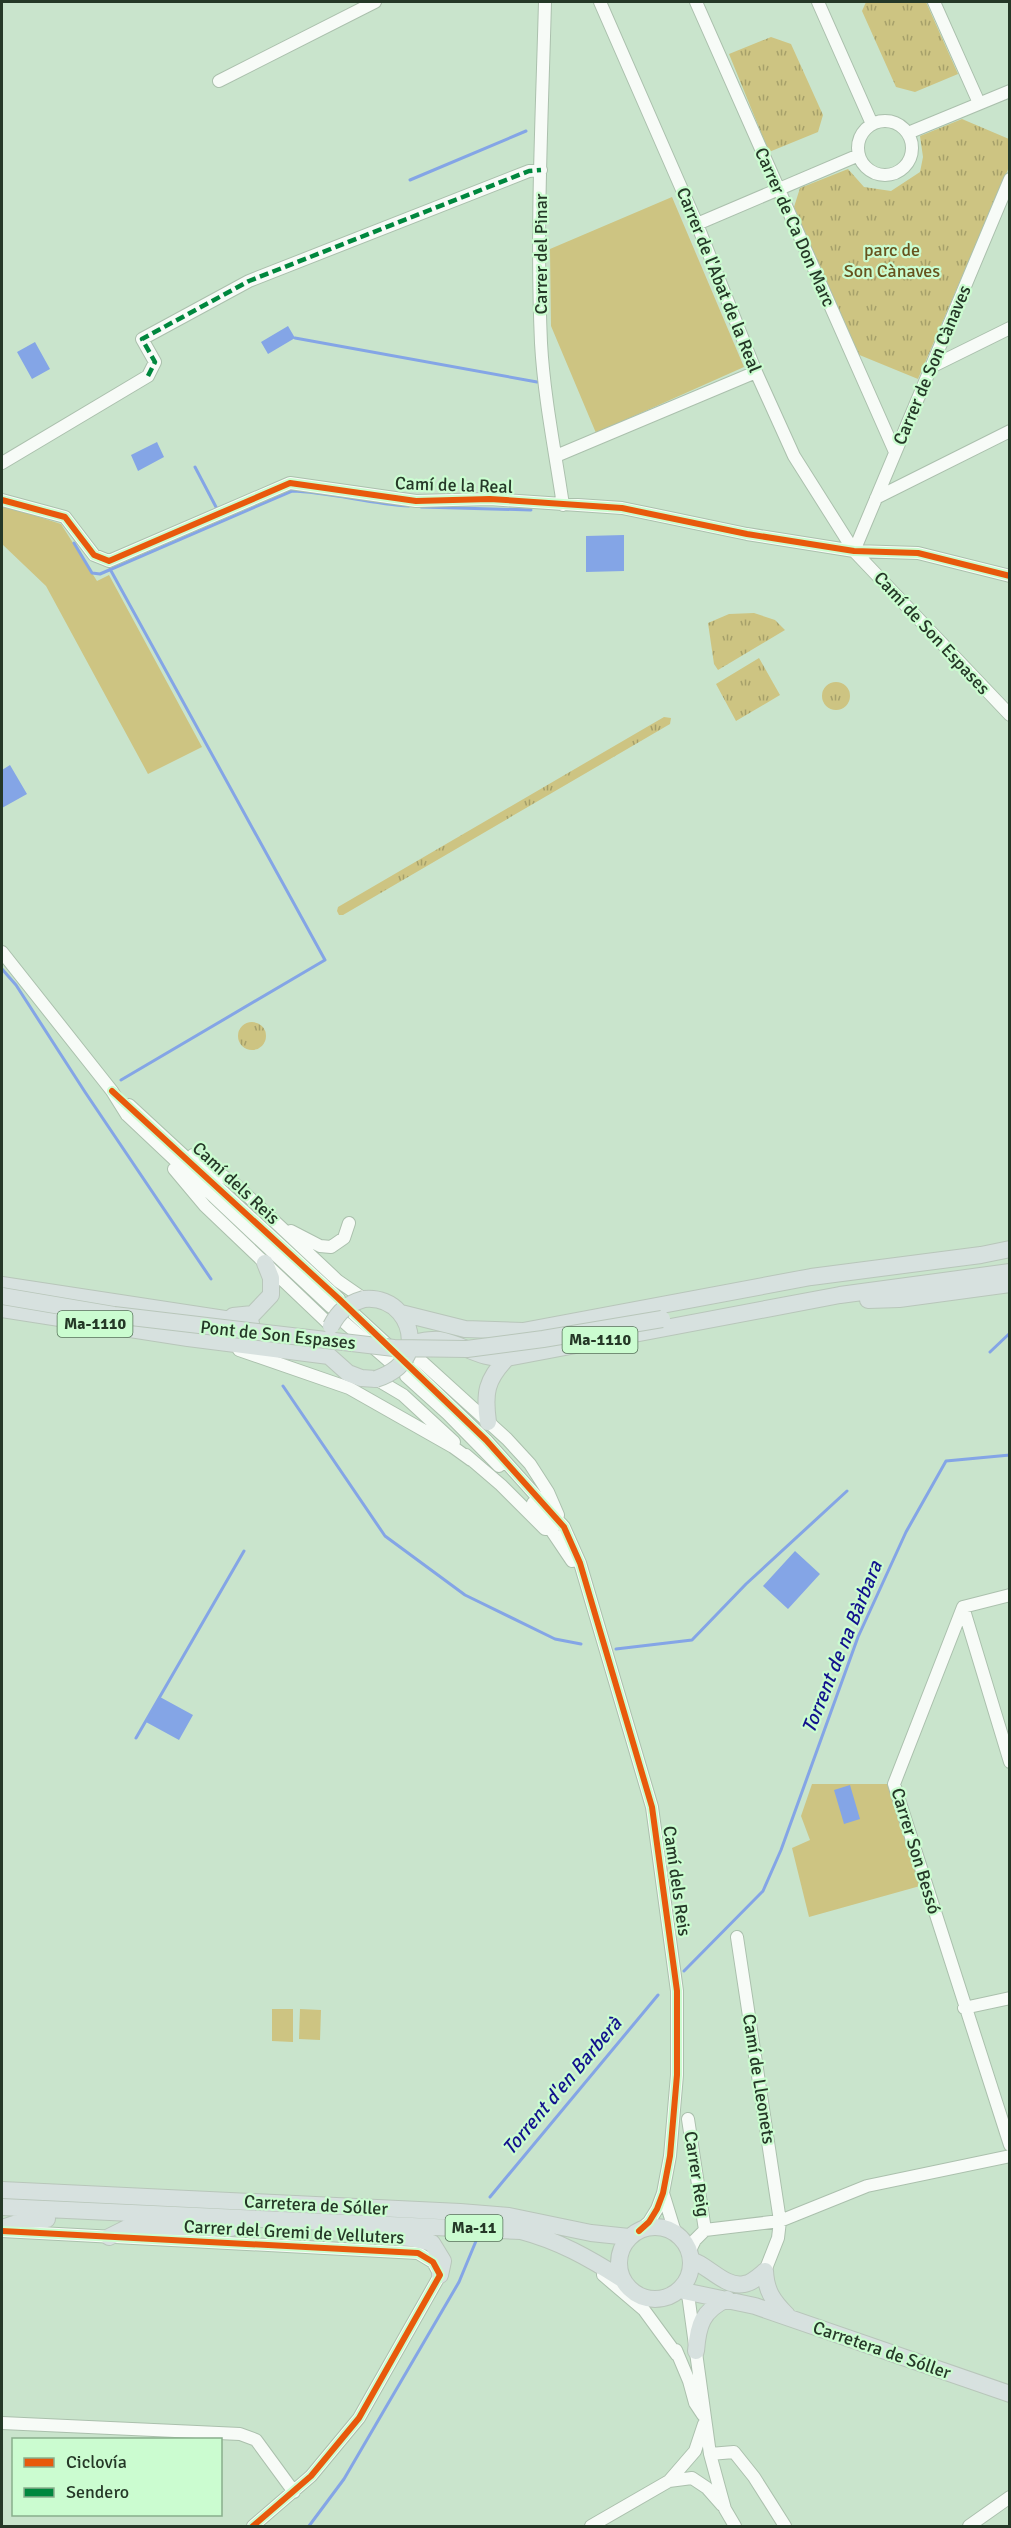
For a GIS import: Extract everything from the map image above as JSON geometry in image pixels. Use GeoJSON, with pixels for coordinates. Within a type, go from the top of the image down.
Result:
{"type":"FeatureCollection","features":[{"type":"Feature","properties":{"kind":"main road"},"geometry":{"type":"LineString","coordinates":[[693,1300],[811,1277],[981,1255],[1010,1249]]}},
{"type":"Feature","properties":{"kind":"main road","name":"Ma-1110"},"geometry":{"type":"LineString","coordinates":[[402,1352],[436,1340],[454,1344],[484,1357],[507,1358],[792,1305],[837,1288],[1010,1259]]}},
{"type":"Feature","properties":{"kind":"main road"},"geometry":{"type":"LineString","coordinates":[[189,1315],[203,1313],[237,1317],[253,1314],[271,1295],[271,1278],[265,1263]]}},
{"type":"Feature","properties":{"kind":"main road","name":"Ma-1110"},"geometry":{"type":"LineString","coordinates":[[364,1299],[382,1300],[401,1313],[465,1329],[522,1331],[693,1300],[822,1281],[837,1288],[871,1290],[1010,1272]]}},
{"type":"Feature","properties":{"kind":"main road"},"geometry":{"type":"LineString","coordinates":[[792,1305],[899,1299],[1010,1284]]}},
{"type":"Feature","properties":{"kind":"main road","name":"Ma-1110"},"geometry":{"type":"LineString","coordinates":[[2,1285],[189,1315],[340,1324]]}},
{"type":"Feature","properties":{"kind":"main road","name":"Pont de Son Espases"},"geometry":{"type":"LineString","coordinates":[[2,1296],[136,1318],[394,1348],[467,1349],[788,1300],[837,1288]]}},
{"type":"Feature","properties":{"kind":"main road"},"geometry":{"type":"LineString","coordinates":[[336,1361],[330,1345],[340,1324],[339,1313],[350,1303],[364,1299]]}},
{"type":"Feature","properties":{"kind":"main road","name":"Ma-1110"},"geometry":{"type":"LineString","coordinates":[[2,1309],[329,1356],[348,1373],[361,1378],[376,1379]]}},
{"type":"Feature","properties":{"kind":"main road"},"geometry":{"type":"LineString","coordinates":[[376,1379],[389,1374],[406,1359],[402,1352],[407,1323],[401,1313]]}},
{"type":"Feature","properties":{"kind":"main road"},"geometry":{"type":"LineString","coordinates":[[488,1422],[485,1402],[488,1383],[507,1358]]}},
{"type":"Feature","properties":{"kind":"main road","name":"Carretera de Sóller"},"geometry":{"type":"LineString","coordinates":[[2,2190],[460,2212],[509,2216],[591,2233],[634,2234]]}},
{"type":"Feature","properties":{"kind":"main road","name":"Carretera de Sóller"},"geometry":{"type":"LineString","coordinates":[[2,2207],[521,2231],[546,2238],[580,2253],[626,2285]]}},
{"type":"Feature","properties":{"kind":"main road"},"geometry":{"type":"LineString","coordinates":[[2,2230],[26,2220],[107,2219],[126,2213]]}},
{"type":"Feature","properties":{"kind":"main road"},"geometry":{"type":"LineString","coordinates":[[109,2237],[131,2226],[247,2228],[270,2220]]}},
{"type":"Feature","properties":{"kind":"main road"},"geometry":{"type":"LineString","coordinates":[[314,2222],[357,2234],[411,2238],[432,2243],[443,2261],[440,2275]]}},
{"type":"Feature","properties":{"kind":"main road","name":"Ma-11"},"geometry":{"type":"LineString","coordinates":[[634,2234],[650,2227],[675,2232],[690,2258],[713,2280],[737,2292],[755,2306]]}},
{"type":"Feature","properties":{"kind":"main road"},"geometry":{"type":"LineString","coordinates":[[626,2285],[619,2257],[634,2234]]}},
{"type":"Feature","properties":{"kind":"main road"},"geometry":{"type":"LineString","coordinates":[[685,2288],[690,2258],[716,2275],[740,2284],[750,2282],[765,2271]]}},
{"type":"Feature","properties":{"kind":"main road"},"geometry":{"type":"LineString","coordinates":[[765,2271],[767,2291],[790,2318]]}},
{"type":"Feature","properties":{"kind":"main road","name":"Ma-11"},"geometry":{"type":"LineString","coordinates":[[626,2285],[649,2300],[670,2296],[685,2288],[755,2306]]}},
{"type":"Feature","properties":{"kind":"main road"},"geometry":{"type":"LineString","coordinates":[[696,2351],[697,2335],[706,2313],[713,2306],[727,2299]]}},
{"type":"Feature","properties":{"kind":"main road","name":"Carretera de Sóller"},"geometry":{"type":"LineString","coordinates":[[755,2306],[1010,2394]]}},
{"type":"Feature","properties":{"kind":"street"},"geometry":{"type":"LineString","coordinates":[[219,81],[375,2]]}},
{"type":"Feature","properties":{"kind":"street","name":"Carrer del Pinar"},"geometry":{"type":"LineString","coordinates":[[545,2],[540,170],[541,343],[544,381],[562,505]]}},
{"type":"Feature","properties":{"kind":"street","name":"Carrer de l'Abat de la Real"},"geometry":{"type":"LineString","coordinates":[[600,2],[696,224],[756,372],[794,456],[854,551]]}},
{"type":"Feature","properties":{"kind":"street","name":"Carrer de Ca Don Marc"},"geometry":{"type":"LineString","coordinates":[[696,2],[895,452]]}},
{"type":"Feature","properties":{"kind":"street"},"geometry":{"type":"LineString","coordinates":[[818,2],[872,124]]}},
{"type":"Feature","properties":{"kind":"street"},"geometry":{"type":"LineString","coordinates":[[933,2],[979,103]]}},
{"type":"Feature","properties":{"kind":"street"},"geometry":{"type":"LineString","coordinates":[[908,133],[1010,91]]}},
{"type":"Feature","properties":{"kind":"street"},"geometry":{"type":"LineString","coordinates":[[880,121],[896,123],[908,133],[912,142],[910,160],[897,174],[878,175],[863,164],[859,155],[860,137],[872,124],[880,121]]}},
{"type":"Feature","properties":{"kind":"street"},"geometry":{"type":"LineString","coordinates":[[696,224],[859,155]]}},
{"type":"Feature","properties":{"kind":"street"},"geometry":{"type":"LineString","coordinates":[[2,463],[148,376],[155,362],[142,339],[249,281],[529,171],[540,170]]}},
{"type":"Feature","properties":{"kind":"street","name":"Carrer de Son Cànaves"},"geometry":{"type":"LineString","coordinates":[[854,551],[1010,179]]}},
{"type":"Feature","properties":{"kind":"street"},"geometry":{"type":"LineString","coordinates":[[931,367],[1010,328]]}},
{"type":"Feature","properties":{"kind":"street"},"geometry":{"type":"LineString","coordinates":[[556,456],[756,372]]}},
{"type":"Feature","properties":{"kind":"street"},"geometry":{"type":"LineString","coordinates":[[876,498],[1010,431]]}},
{"type":"Feature","properties":{"kind":"street","name":"Camí de la Real"},"geometry":{"type":"LineString","coordinates":[[2,500],[65,517],[94,555],[109,561],[290,483],[416,501],[490,499],[622,508],[747,534],[854,551],[918,553],[1010,576]]}},
{"type":"Feature","properties":{"kind":"street","name":"Camí de Son Espases"},"geometry":{"type":"LineString","coordinates":[[854,551],[1010,715]]}},
{"type":"Feature","properties":{"kind":"street","name":"Camí dels Reis"},"geometry":{"type":"LineString","coordinates":[[2,952],[112,1090],[128,1115],[167,1147],[335,1303]]}},
{"type":"Feature","properties":{"kind":"street"},"geometry":{"type":"LineString","coordinates":[[364,1299],[338,1281],[236,1185],[190,1154],[167,1147],[166,1160],[205,1206],[265,1263],[340,1324],[402,1352],[488,1422],[530,1464],[548,1492],[564,1527]]}},
{"type":"Feature","properties":{"kind":"street"},"geometry":{"type":"LineString","coordinates":[[275,1221],[300,1237],[321,1246],[331,1247],[344,1238],[349,1223]]}},
{"type":"Feature","properties":{"kind":"street"},"geometry":{"type":"LineString","coordinates":[[219,1341],[350,1388],[453,1447],[471,1460]]}},
{"type":"Feature","properties":{"kind":"street","name":"Camí dels Reis"},"geometry":{"type":"LineString","coordinates":[[585,1582],[530,1498],[409,1372],[486,1440],[564,1527],[580,1563],[652,1807],[668,1921],[677,1990],[677,2075],[672,2138],[663,2193]]}},
{"type":"Feature","properties":{"kind":"street"},"geometry":{"type":"LineString","coordinates":[[376,1379],[410,1402],[501,1485],[565,1549]]}},
{"type":"Feature","properties":{"kind":"street"},"geometry":{"type":"LineString","coordinates":[[1010,1595],[963,1607],[1010,1762]]}},
{"type":"Feature","properties":{"kind":"street","name":"Carrer Son Bessó"},"geometry":{"type":"LineString","coordinates":[[963,1607],[894,1784],[964,2008],[1010,2145]]}},
{"type":"Feature","properties":{"kind":"street","name":"Camí de Lleonets"},"geometry":{"type":"LineString","coordinates":[[737,1936],[780,2222]]}},
{"type":"Feature","properties":{"kind":"street"},"geometry":{"type":"LineString","coordinates":[[964,2008],[1010,1998]]}},
{"type":"Feature","properties":{"kind":"street","name":"Carrer Reig"},"geometry":{"type":"LineString","coordinates":[[688,2119],[705,2230]]}},
{"type":"Feature","properties":{"kind":"street"},"geometry":{"type":"LineString","coordinates":[[690,2258],[695,2240],[705,2230],[780,2222],[867,2186],[1010,2156]]}},
{"type":"Feature","properties":{"kind":"street"},"geometry":{"type":"LineString","coordinates":[[663,2193],[675,2232]]}},
{"type":"Feature","properties":{"kind":"street"},"geometry":{"type":"LineString","coordinates":[[634,2234],[649,2222],[663,2193]]}},
{"type":"Feature","properties":{"kind":"street"},"geometry":{"type":"LineString","coordinates":[[314,2222],[352,2229],[492,2236],[545,2245],[565,2252],[610,2280],[644,2310],[671,2350],[677,2355]]}},
{"type":"Feature","properties":{"kind":"street"},"geometry":{"type":"LineString","coordinates":[[765,2271],[778,2238],[780,2222]]}},
{"type":"Feature","properties":{"kind":"street"},"geometry":{"type":"LineString","coordinates":[[2,2230],[109,2237]]}},
{"type":"Feature","properties":{"kind":"street","name":"Carrer del Gremi de Velluters"},"geometry":{"type":"LineString","coordinates":[[109,2237],[418,2253],[433,2262],[440,2275]]}},
{"type":"Feature","properties":{"kind":"street"},"geometry":{"type":"LineString","coordinates":[[253,2526],[318,2469],[359,2418],[440,2275]]}},
{"type":"Feature","properties":{"kind":"street"},"geometry":{"type":"LineString","coordinates":[[626,2285],[656,2316],[676,2347],[677,2355],[703,2419],[725,2509]]}},
{"type":"Feature","properties":{"kind":"street"},"geometry":{"type":"LineString","coordinates":[[591,2526],[669,2481],[694,2451],[703,2419],[704,2397],[685,2288]]}},
{"type":"Feature","properties":{"kind":"street"},"geometry":{"type":"LineString","coordinates":[[2,2423],[240,2434],[256,2440],[294,2492]]}},
{"type":"Feature","properties":{"kind":"street"},"geometry":{"type":"LineString","coordinates":[[710,2454],[735,2452],[785,2526]]}},
{"type":"Feature","properties":{"kind":"street"},"geometry":{"type":"LineString","coordinates":[[669,2481],[692,2478],[707,2488],[725,2509],[735,2526]]}},
{"type":"Feature","properties":{"kind":"street"},"geometry":{"type":"LineString","coordinates":[[969,2526],[1010,2497]]}},
{"type":"Feature","properties":{"kind":"green space"},"geometry":{"type":"Polygon","coordinates":[[[866,2],[926,2],[958,74],[915,92],[896,87],[862,11],[866,2]]]}},
{"type":"Feature","properties":{"kind":"green space"},"geometry":{"type":"Polygon","coordinates":[[[771,37],[791,44],[823,115],[818,132],[769,152],[729,54],[771,37]]]}},
{"type":"Feature","properties":{"kind":"green space","name":"parc de Son Cànaves"},"geometry":{"type":"Polygon","coordinates":[[[962,119],[1009,139],[1009,167],[918,379],[857,354],[794,207],[800,188],[848,169],[864,187],[891,191],[920,172],[923,157],[920,136],[962,119]]]}},
{"type":"Feature","properties":{"kind":"green space"},"geometry":{"type":"Polygon","coordinates":[[[672,197],[744,367],[596,433],[551,326],[550,249],[672,197]]]}},
{"type":"Feature","properties":{"kind":"green space"},"geometry":{"type":"Polygon","coordinates":[[[2,505],[61,524],[97,581],[109,575],[202,747],[148,774],[46,586],[2,544],[2,505]]]}},
{"type":"Feature","properties":{"kind":"green space"},"geometry":{"type":"Polygon","coordinates":[[[754,613],[775,620],[785,630],[718,670],[714,664],[708,623],[729,614],[754,613]]]}},
{"type":"Feature","properties":{"kind":"green space"},"geometry":{"type":"Polygon","coordinates":[[[759,658],[780,695],[736,721],[716,684],[759,658]]]}},
{"type":"Feature","properties":{"kind":"green space"},"geometry":{"type":"Polygon","coordinates":[[[836,682],[846,686],[850,696],[846,706],[836,710],[826,706],[822,696],[826,686],[836,682]]]}},
{"type":"Feature","properties":{"kind":"green space"},"geometry":{"type":"Polygon","coordinates":[[[664,717],[671,718],[670,724],[343,915],[339,915],[338,907],[664,717]]]}},
{"type":"Feature","properties":{"kind":"green space"},"geometry":{"type":"Polygon","coordinates":[[[252,1022],[262,1026],[266,1036],[262,1046],[252,1050],[242,1046],[238,1036],[242,1026],[252,1022]]]}},
{"type":"Feature","properties":{"kind":"green space"},"geometry":{"type":"Polygon","coordinates":[[[812,1784],[888,1784],[920,1886],[809,1917],[792,1848],[810,1840],[801,1816],[812,1784]]]}},
{"type":"Feature","properties":{"kind":"green space"},"geometry":{"type":"Polygon","coordinates":[[[272,2009],[293,2009],[293,2042],[272,2041],[272,2009]]]}},
{"type":"Feature","properties":{"kind":"green space"},"geometry":{"type":"Polygon","coordinates":[[[300,2009],[321,2010],[320,2040],[299,2039],[300,2009]]]}},
{"type":"Feature","properties":{"kind":"water"},"geometry":{"type":"Polygon","coordinates":[[[288,326],[295,338],[268,354],[261,342],[288,326]]]}},
{"type":"Feature","properties":{"kind":"water"},"geometry":{"type":"Polygon","coordinates":[[[35,342],[50,369],[32,379],[17,352],[35,342]]]}},
{"type":"Feature","properties":{"kind":"water"},"geometry":{"type":"Polygon","coordinates":[[[157,442],[164,457],[138,471],[131,455],[157,442]]]}},
{"type":"Feature","properties":{"kind":"water"},"geometry":{"type":"Polygon","coordinates":[[[624,535],[624,571],[586,572],[586,536],[624,535]]]}},
{"type":"Feature","properties":{"kind":"water"},"geometry":{"type":"Polygon","coordinates":[[[10,765],[27,794],[2,808],[2,770],[10,765]]]}},
{"type":"Feature","properties":{"kind":"water"},"geometry":{"type":"Polygon","coordinates":[[[795,1551],[820,1574],[788,1609],[763,1586],[795,1551]]]}},
{"type":"Feature","properties":{"kind":"water"},"geometry":{"type":"Polygon","coordinates":[[[160,1697],[193,1715],[179,1740],[146,1722],[160,1697]]]}},
{"type":"Feature","properties":{"kind":"water"},"geometry":{"type":"Polygon","coordinates":[[[850,1785],[860,1819],[844,1824],[834,1790],[850,1785]]]}},
{"type":"Feature","properties":{"kind":"waterway"},"geometry":{"type":"LineString","coordinates":[[410,180],[526,131]]}},
{"type":"Feature","properties":{"kind":"waterway"},"geometry":{"type":"LineString","coordinates":[[295,338],[537,382]]}},
{"type":"Feature","properties":{"kind":"waterway"},"geometry":{"type":"LineString","coordinates":[[195,467],[216,507]]}},
{"type":"Feature","properties":{"kind":"waterway"},"geometry":{"type":"LineString","coordinates":[[74,543],[92,573],[100,574],[292,491],[409,506]]}},
{"type":"Feature","properties":{"kind":"waterway"},"geometry":{"type":"LineString","coordinates":[[421,507],[531,510]]}},
{"type":"Feature","properties":{"kind":"waterway"},"geometry":{"type":"LineString","coordinates":[[110,569],[325,960],[121,1080]]}},
{"type":"Feature","properties":{"kind":"waterway"},"geometry":{"type":"LineString","coordinates":[[2,969],[16,985],[211,1279]]}},
{"type":"Feature","properties":{"kind":"waterway"},"geometry":{"type":"LineString","coordinates":[[990,1352],[1010,1333]]}},
{"type":"Feature","properties":{"kind":"waterway"},"geometry":{"type":"LineString","coordinates":[[283,1386],[385,1536],[465,1595],[555,1639],[581,1644]]}},
{"type":"Feature","properties":{"kind":"waterway","name":"Torrent de na Bàrbara"},"geometry":{"type":"LineString","coordinates":[[684,1971],[763,1891],[781,1850],[858,1637],[906,1532],[946,1461],[1010,1455]]}},
{"type":"Feature","properties":{"kind":"waterway"},"geometry":{"type":"LineString","coordinates":[[616,1649],[692,1640],[746,1584],[847,1491]]}},
{"type":"Feature","properties":{"kind":"waterway"},"geometry":{"type":"LineString","coordinates":[[136,1738],[244,1551]]}},
{"type":"Feature","properties":{"kind":"waterway","name":"Torrent d'en Barberà"},"geometry":{"type":"LineString","coordinates":[[490,2197],[658,1995]]}},
{"type":"Feature","properties":{"kind":"waterway","name":"Torrent d'en Barberà"},"geometry":{"type":"LineString","coordinates":[[309,2526],[344,2479],[459,2282],[476,2241]]}},
{"type":"Feature","properties":{"kind":"marked path"},"geometry":{"type":"LineString","coordinates":[[148,376],[155,362],[142,339],[249,281],[529,171],[541,170]]}},
{"type":"Feature","properties":{"kind":"cycle path"},"geometry":{"type":"LineString","coordinates":[[2,500],[65,517],[94,555],[109,561],[290,483],[416,501],[490,499],[622,508],[747,534],[854,551],[918,553],[1010,576]]}},
{"type":"Feature","properties":{"kind":"cycle path"},"geometry":{"type":"LineString","coordinates":[[112,1091],[339,1299],[486,1440],[564,1527],[580,1563],[652,1807],[677,1991],[677,2075],[670,2156],[663,2193],[657,2209],[649,2222],[639,2231]]}},
{"type":"Feature","properties":{"kind":"cycle path"},"geometry":{"type":"LineString","coordinates":[[2,2231],[418,2253],[433,2262],[440,2275],[359,2418],[311,2476],[253,2526]]}}]}
